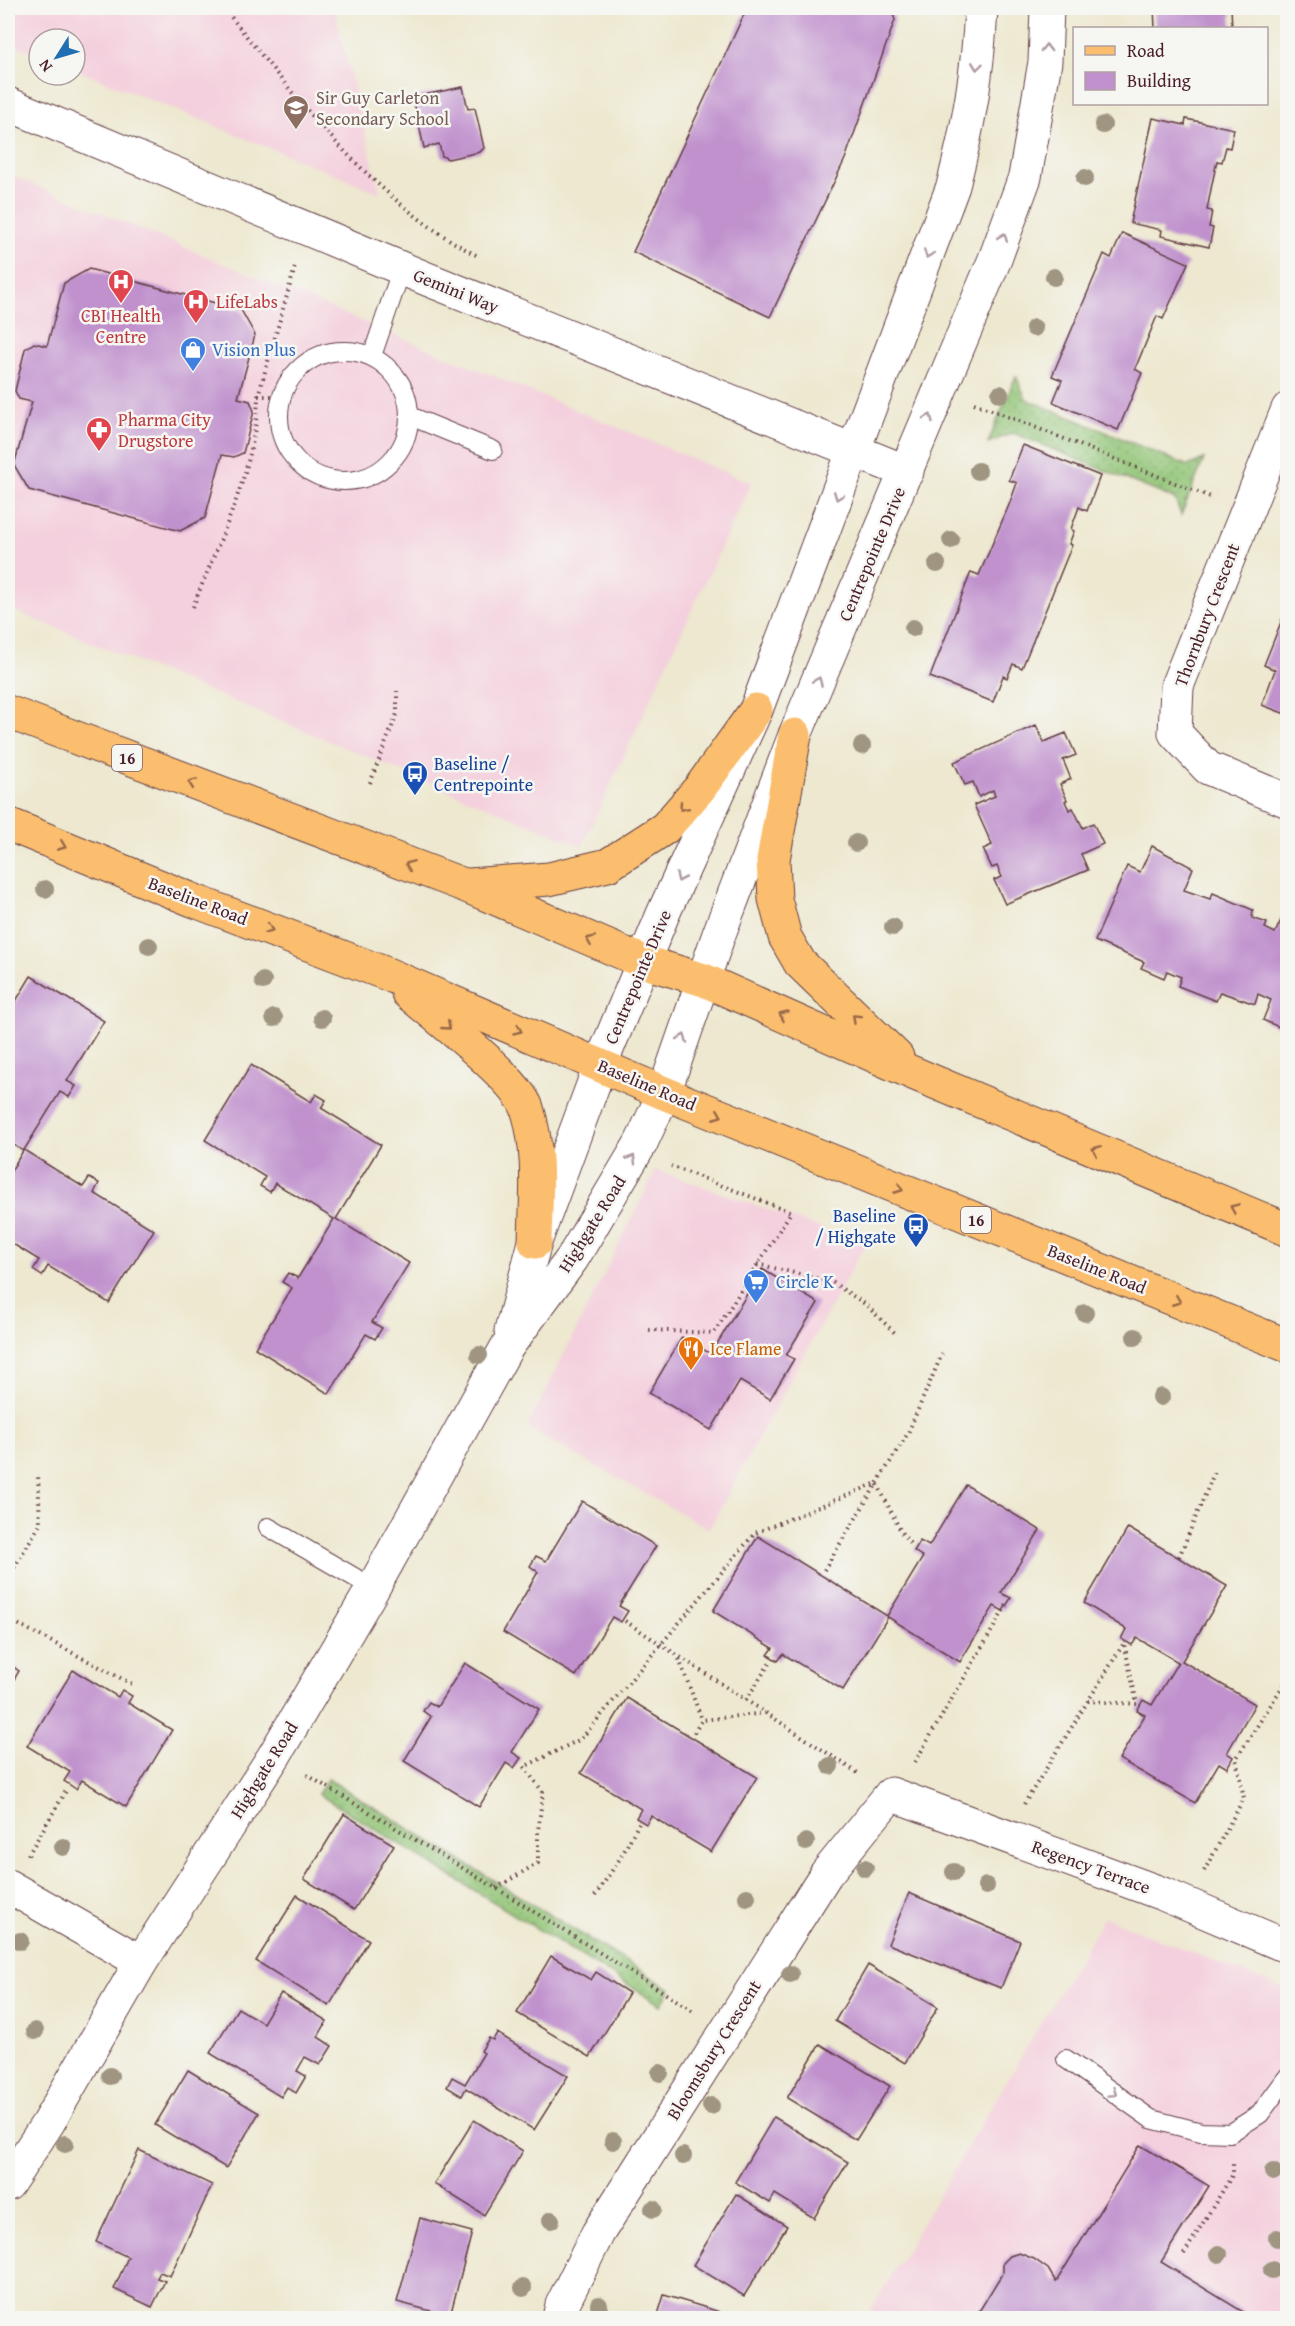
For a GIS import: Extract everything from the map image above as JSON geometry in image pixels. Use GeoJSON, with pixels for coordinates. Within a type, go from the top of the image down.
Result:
{"type":"FeatureCollection","features":[{"type":"Feature","properties":{"kind":"main road"},"geometry":{"type":"LineString","coordinates":[[464,885],[549,879],[608,865],[665,828],[700,788],[756,710]]}},
{"type":"Feature","properties":{"kind":"main road","name":"16"},"geometry":{"type":"LineString","coordinates":[[8,712],[464,885],[644,962],[704,980],[913,1073],[1287,1230]]}},
{"type":"Feature","properties":{"kind":"main road"},"geometry":{"type":"LineString","coordinates":[[795,735],[773,860],[775,899],[785,937],[800,963],[913,1073]]}},
{"type":"Feature","properties":{"kind":"main road","name":"Baseline Road"},"geometry":{"type":"LineString","coordinates":[[8,824],[195,901],[387,974],[664,1093],[1287,1346]]}},
{"type":"Feature","properties":{"kind":"main road"},"geometry":{"type":"LineString","coordinates":[[387,974],[511,1083],[526,1107],[537,1158],[535,1242]]}},
{"type":"Feature","properties":{"kind":"street","name":"Centrepointe Drive"},"geometry":{"type":"LineString","coordinates":[[600,1066],[756,710],[953,186],[970,123],[981,8]]}},
{"type":"Feature","properties":{"kind":"street","name":"Centrepointe Drive"},"geometry":{"type":"LineString","coordinates":[[664,1093],[795,735],[907,472],[1025,177],[1045,62],[1047,8]]}},
{"type":"Feature","properties":{"kind":"street","name":"Gemini Way"},"geometry":{"type":"LineString","coordinates":[[8,104],[306,229],[854,453],[907,472]]}},
{"type":"Feature","properties":{"kind":"street","name":"Thornbury Crescent"},"geometry":{"type":"LineString","coordinates":[[1287,409],[1177,686],[1175,733],[1208,768],[1287,801]]}},
{"type":"Feature","properties":{"kind":"street","name":"Highgate Road"},"geometry":{"type":"LineString","coordinates":[[507,1347],[535,1242],[600,1066]]}},
{"type":"Feature","properties":{"kind":"street","name":"Highgate Road"},"geometry":{"type":"LineString","coordinates":[[8,2184],[48,2123],[141,1962],[274,1756],[373,1588],[507,1347],[572,1259],[638,1148],[664,1093]]}},
{"type":"Feature","properties":{"kind":"street","name":"Regency Terrace"},"geometry":{"type":"LineString","coordinates":[[891,1794],[1163,1894],[1287,1947]]}},
{"type":"Feature","properties":{"kind":"street","name":"Bloomsbury Crescent"},"geometry":{"type":"LineString","coordinates":[[559,2319],[562,2305],[598,2233],[826,1874],[891,1794]]}},
{"type":"Feature","properties":{"kind":"street"},"geometry":{"type":"LineString","coordinates":[[8,1887],[141,1962]]}},
{"type":"Feature","properties":{"kind":"lane"},"geometry":{"type":"LineString","coordinates":[[372,356],[402,268]]}},
{"type":"Feature","properties":{"kind":"lane"},"geometry":{"type":"LineString","coordinates":[[350,350],[372,356],[388,366],[399,381],[407,398],[410,416],[406,438],[395,457],[378,472],[357,480],[335,481],[313,474],[295,460],[284,441],[279,419],[281,396],[291,377],[308,361],[328,352],[350,350]]}},
{"type":"Feature","properties":{"kind":"lane"},"geometry":{"type":"LineString","coordinates":[[410,416],[493,450]]}},
{"type":"Feature","properties":{"kind":"lane"},"geometry":{"type":"LineString","coordinates":[[268,1527],[373,1588]]}},
{"type":"Feature","properties":{"kind":"lane"},"geometry":{"type":"LineString","coordinates":[[1066,2059],[1151,2119],[1201,2132],[1230,2133],[1260,2114],[1287,2076]]}},
{"type":"Feature","properties":{"kind":"path"},"geometry":{"type":"LineString","coordinates":[[224,8],[303,107],[384,188],[451,242],[489,261]]}},
{"type":"Feature","properties":{"kind":"path"},"geometry":{"type":"LineString","coordinates":[[193,607],[245,474],[257,419],[258,396],[306,229]]}},
{"type":"Feature","properties":{"kind":"path"},"geometry":{"type":"LineString","coordinates":[[941,389],[1247,511]]}},
{"type":"Feature","properties":{"kind":"path"},"geometry":{"type":"LineString","coordinates":[[258,396],[281,396]]}},
{"type":"Feature","properties":{"kind":"path"},"geometry":{"type":"LineString","coordinates":[[370,783],[397,714],[397,691]]}},
{"type":"Feature","properties":{"kind":"path"},"geometry":{"type":"LineString","coordinates":[[650,1330],[714,1333],[790,1212],[665,1164]]}},
{"type":"Feature","properties":{"kind":"path"},"geometry":{"type":"LineString","coordinates":[[757,1264],[832,1282],[865,1304],[897,1335]]}},
{"type":"Feature","properties":{"kind":"path"},"geometry":{"type":"LineString","coordinates":[[824,1570],[908,1433],[942,1354]]}},
{"type":"Feature","properties":{"kind":"path"},"geometry":{"type":"LineString","coordinates":[[1179,1557],[1215,1471]]}},
{"type":"Feature","properties":{"kind":"path"},"geometry":{"type":"LineString","coordinates":[[8,1578],[40,1524],[38,1475]]}},
{"type":"Feature","properties":{"kind":"path"},"geometry":{"type":"LineString","coordinates":[[877,1483],[901,1532],[912,1546]]}},
{"type":"Feature","properties":{"kind":"path"},"geometry":{"type":"LineString","coordinates":[[496,1888],[538,1863],[538,1831],[543,1792],[524,1767],[581,1739],[754,1533],[877,1483]]}},
{"type":"Feature","properties":{"kind":"path"},"geometry":{"type":"LineString","coordinates":[[924,1747],[1008,1603]]}},
{"type":"Feature","properties":{"kind":"path"},"geometry":{"type":"LineString","coordinates":[[8,1619],[132,1684]]}},
{"type":"Feature","properties":{"kind":"path"},"geometry":{"type":"LineString","coordinates":[[625,1621],[824,1751]]}},
{"type":"Feature","properties":{"kind":"path"},"geometry":{"type":"LineString","coordinates":[[1034,1788],[1088,1701],[1106,1672],[1124,1643],[1137,1704],[1088,1701]]}},
{"type":"Feature","properties":{"kind":"path"},"geometry":{"type":"LineString","coordinates":[[679,1658],[702,1720]]}},
{"type":"Feature","properties":{"kind":"path"},"geometry":{"type":"LineString","coordinates":[[746,1700],[771,1661]]}},
{"type":"Feature","properties":{"kind":"path"},"geometry":{"type":"LineString","coordinates":[[1206,1867],[1244,1798],[1236,1759],[1287,1678]]}},
{"type":"Feature","properties":{"kind":"path"},"geometry":{"type":"LineString","coordinates":[[702,1720],[765,1713]]}},
{"type":"Feature","properties":{"kind":"path"},"geometry":{"type":"LineString","coordinates":[[694,1733],[702,1720]]}},
{"type":"Feature","properties":{"kind":"path"},"geometry":{"type":"LineString","coordinates":[[274,1756],[496,1888],[726,2032]]}},
{"type":"Feature","properties":{"kind":"path"},"geometry":{"type":"LineString","coordinates":[[8,1887],[66,1791]]}},
{"type":"Feature","properties":{"kind":"path"},"geometry":{"type":"LineString","coordinates":[[595,1896],[621,1857],[639,1823]]}},
{"type":"Feature","properties":{"kind":"path"},"geometry":{"type":"LineString","coordinates":[[1184,2254],[1233,2174],[1230,2133]]}},
{"type":"Feature","properties":{"kind":"shaded area","name":"Sir Guy Carleton Secondary School"},"geometry":{"type":"Polygon","coordinates":[[[8,8],[334,8],[380,193],[87,74],[87,27],[27,27],[27,50],[8,42],[8,8]]]}},
{"type":"Feature","properties":{"kind":"shaded area"},"geometry":{"type":"Polygon","coordinates":[[[8,174],[751,483],[582,846],[8,608],[8,174]]]}},
{"type":"Feature","properties":{"kind":"shaded area"},"geometry":{"type":"Polygon","coordinates":[[[656,1170],[865,1244],[709,1529],[527,1428],[656,1170]]]}},
{"type":"Feature","properties":{"kind":"shaded area"},"geometry":{"type":"Polygon","coordinates":[[[1104,1917],[1287,1990],[1287,2318],[866,2318],[1104,1917]]]}},
{"type":"Feature","properties":{"kind":"green space"},"geometry":{"type":"Polygon","coordinates":[[[1016,376],[1026,399],[1188,466],[1204,459],[1181,515],[1175,499],[1013,433],[988,443],[1016,376]]]}},
{"type":"Feature","properties":{"kind":"green space"},"geometry":{"type":"Polygon","coordinates":[[[328,1779],[671,1989],[661,2005],[318,1794],[328,1779]]]}},
{"type":"Feature","properties":{"kind":"building"},"geometry":{"type":"Polygon","coordinates":[[[747,8],[891,8],[895,20],[845,159],[770,317],[633,252],[747,8]]]}},
{"type":"Feature","properties":{"kind":"building"},"geometry":{"type":"Polygon","coordinates":[[[1154,8],[1231,8],[1232,27],[1155,27],[1154,8]]]}},
{"type":"Feature","properties":{"kind":"building"},"geometry":{"type":"Polygon","coordinates":[[[463,87],[468,109],[475,108],[484,148],[480,152],[448,159],[442,156],[439,144],[424,148],[413,97],[463,87]]]}},
{"type":"Feature","properties":{"kind":"building"},"geometry":{"type":"Polygon","coordinates":[[[1153,118],[1185,125],[1186,119],[1234,129],[1230,148],[1226,147],[1222,162],[1217,161],[1212,184],[1207,210],[1212,211],[1209,227],[1213,228],[1209,247],[1161,236],[1162,230],[1130,223],[1153,118]]]}},
{"type":"Feature","properties":{"kind":"building"},"geometry":{"type":"Polygon","coordinates":[[[1122,233],[1188,263],[1163,319],[1157,316],[1135,369],[1142,373],[1118,430],[1053,402],[1062,380],[1052,376],[1104,254],[1111,258],[1122,233]]]}},
{"type":"Feature","properties":{"kind":"building"},"geometry":{"type":"Polygon","coordinates":[[[89,269],[241,310],[255,335],[238,398],[250,401],[254,411],[243,453],[234,457],[222,455],[205,518],[180,531],[29,490],[14,465],[32,402],[19,399],[15,391],[25,349],[34,343],[47,346],[64,283],[89,269]]]}},
{"type":"Feature","properties":{"kind":"building"},"geometry":{"type":"Polygon","coordinates":[[[1023,445],[1100,476],[1087,511],[1079,507],[1071,529],[1074,531],[1069,544],[1072,545],[1022,668],[1013,664],[1007,678],[1003,676],[993,702],[930,677],[971,572],[979,575],[1009,505],[1017,483],[1009,480],[1023,445]]]}},
{"type":"Feature","properties":{"kind":"building"},"geometry":{"type":"Polygon","coordinates":[[[1287,607],[1288,715],[1262,705],[1275,670],[1264,665],[1287,607]]]}},
{"type":"Feature","properties":{"kind":"building"},"geometry":{"type":"Polygon","coordinates":[[[1036,725],[1044,742],[1066,733],[1076,755],[1063,760],[1071,779],[1060,784],[1067,800],[1065,801],[1069,810],[1073,808],[1083,828],[1093,823],[1103,844],[1081,854],[1088,870],[1005,904],[994,880],[1002,877],[997,866],[992,868],[983,849],[992,845],[974,805],[995,796],[993,790],[979,797],[973,782],[965,785],[954,762],[1036,725]]]}},
{"type":"Feature","properties":{"kind":"building"},"geometry":{"type":"Polygon","coordinates":[[[1152,846],[1193,868],[1184,890],[1210,899],[1213,893],[1253,910],[1252,918],[1267,923],[1265,928],[1275,933],[1283,916],[1288,918],[1288,1019],[1283,1029],[1263,1020],[1271,1000],[1258,994],[1255,1004],[1220,992],[1216,1001],[1178,986],[1181,977],[1167,971],[1164,978],[1141,968],[1144,962],[1095,941],[1127,866],[1140,872],[1152,846]]]}},
{"type":"Feature","properties":{"kind":"building"},"geometry":{"type":"Polygon","coordinates":[[[31,976],[104,1021],[67,1081],[76,1086],[69,1097],[60,1092],[24,1150],[83,1187],[89,1178],[99,1183],[94,1193],[154,1230],[109,1303],[48,1266],[42,1276],[33,1270],[39,1260],[8,1241],[8,1176],[23,1151],[8,1141],[8,1014],[31,976]]]}},
{"type":"Feature","properties":{"kind":"building"},"geometry":{"type":"Polygon","coordinates":[[[251,1065],[311,1102],[316,1094],[326,1100],[321,1108],[381,1145],[336,1219],[409,1263],[372,1322],[382,1328],[375,1339],[366,1334],[329,1394],[255,1348],[292,1288],[282,1282],[288,1273],[298,1278],[334,1219],[275,1183],[270,1192],[260,1186],[265,1177],[205,1140],[251,1065]]]}},
{"type":"Feature","properties":{"kind":"building"},"geometry":{"type":"Polygon","coordinates":[[[762,1269],[818,1303],[786,1355],[794,1359],[770,1399],[740,1381],[711,1430],[649,1393],[682,1337],[711,1354],[762,1269]]]}},
{"type":"Feature","properties":{"kind":"building"},"geometry":{"type":"Polygon","coordinates":[[[966,1485],[1040,1530],[1001,1593],[1011,1598],[1003,1611],[994,1606],[960,1662],[888,1617],[843,1690],[783,1654],[778,1661],[768,1655],[773,1648],[713,1611],[758,1536],[887,1616],[923,1557],[914,1551],[920,1541],[929,1546],[966,1485]]]}},
{"type":"Feature","properties":{"kind":"building"},"geometry":{"type":"Polygon","coordinates":[[[582,1501],[656,1546],[619,1606],[628,1611],[621,1622],[612,1617],[576,1676],[503,1632],[538,1572],[530,1566],[536,1556],[546,1561],[582,1501]]]}},
{"type":"Feature","properties":{"kind":"building"},"geometry":{"type":"Polygon","coordinates":[[[1128,1528],[1227,1586],[1182,1661],[1255,1704],[1227,1753],[1233,1757],[1227,1768],[1219,1763],[1195,1803],[1119,1759],[1145,1715],[1137,1711],[1143,1700],[1152,1705],[1178,1662],[1137,1638],[1132,1645],[1121,1639],[1126,1629],[1084,1603],[1128,1528]]]}},
{"type":"Feature","properties":{"kind":"building"},"geometry":{"type":"Polygon","coordinates":[[[8,1663],[19,1671],[8,1690],[8,1663]]]}},
{"type":"Feature","properties":{"kind":"building"},"geometry":{"type":"Polygon","coordinates":[[[465,1663],[539,1709],[512,1752],[521,1758],[514,1768],[506,1763],[479,1807],[404,1761],[431,1717],[423,1711],[429,1702],[437,1707],[465,1663]]]}},
{"type":"Feature","properties":{"kind":"building"},"geometry":{"type":"Polygon","coordinates":[[[73,1670],[118,1697],[122,1690],[132,1696],[128,1703],[172,1730],[126,1807],[82,1780],[76,1789],[64,1781],[70,1772],[27,1746],[73,1670]]]}},
{"type":"Feature","properties":{"kind":"building"},"geometry":{"type":"Polygon","coordinates":[[[627,1698],[757,1777],[711,1852],[651,1816],[646,1824],[636,1818],[641,1809],[581,1773],[627,1698]]]}},
{"type":"Feature","properties":{"kind":"building"},"geometry":{"type":"Polygon","coordinates":[[[344,1814],[394,1845],[354,1910],[304,1879],[344,1814]]]}},
{"type":"Feature","properties":{"kind":"building"},"geometry":{"type":"Polygon","coordinates":[[[909,1893],[1020,1941],[1001,1988],[888,1944],[909,1893]]]}},
{"type":"Feature","properties":{"kind":"building"},"geometry":{"type":"Polygon","coordinates":[[[297,1895],[369,1940],[329,2006],[256,1961],[297,1895]]]}},
{"type":"Feature","properties":{"kind":"building"},"geometry":{"type":"Polygon","coordinates":[[[551,1956],[591,1980],[596,1972],[629,1993],[590,2057],[517,2013],[551,1956]]]}},
{"type":"Feature","properties":{"kind":"building"},"geometry":{"type":"Polygon","coordinates":[[[868,1965],[938,2007],[905,2063],[835,2021],[868,1965]]]}},
{"type":"Feature","properties":{"kind":"building"},"geometry":{"type":"Polygon","coordinates":[[[281,1993],[327,2021],[318,2037],[332,2046],[320,2065],[305,2057],[297,2071],[306,2076],[296,2093],[287,2087],[281,2097],[210,2053],[238,2008],[263,2023],[281,1993]]]}},
{"type":"Feature","properties":{"kind":"building"},"geometry":{"type":"Polygon","coordinates":[[[497,2033],[568,2076],[534,2130],[466,2088],[462,2096],[447,2087],[452,2077],[465,2084],[484,2053],[481,2051],[489,2038],[493,2040],[497,2033]]]}},
{"type":"Feature","properties":{"kind":"building"},"geometry":{"type":"Polygon","coordinates":[[[820,2044],[890,2086],[856,2140],[787,2098],[820,2044]]]}},
{"type":"Feature","properties":{"kind":"building"},"geometry":{"type":"Polygon","coordinates":[[[188,2070],[259,2113],[226,2168],[155,2125],[188,2070]]]}},
{"type":"Feature","properties":{"kind":"building"},"geometry":{"type":"Polygon","coordinates":[[[774,2117],[848,2162],[814,2218],[775,2194],[770,2203],[735,2182],[774,2117]]]}},
{"type":"Feature","properties":{"kind":"building"},"geometry":{"type":"Polygon","coordinates":[[[474,2120],[523,2151],[484,2215],[434,2184],[474,2120]]]}},
{"type":"Feature","properties":{"kind":"building"},"geometry":{"type":"Polygon","coordinates":[[[1140,2145],[1209,2186],[1161,2262],[1245,2313],[1242,2318],[975,2318],[1003,2272],[1003,2263],[1010,2256],[1019,2253],[1034,2259],[1048,2269],[1056,2282],[1140,2145]]]}},
{"type":"Feature","properties":{"kind":"building"},"geometry":{"type":"Polygon","coordinates":[[[139,2150],[212,2185],[170,2276],[160,2272],[157,2278],[165,2281],[152,2307],[114,2289],[128,2257],[96,2242],[139,2150]]]}},
{"type":"Feature","properties":{"kind":"building"},"geometry":{"type":"Polygon","coordinates":[[[736,2194],[787,2226],[744,2296],[693,2265],[736,2194]]]}},
{"type":"Feature","properties":{"kind":"building"},"geometry":{"type":"Polygon","coordinates":[[[420,2218],[472,2232],[450,2316],[397,2302],[420,2218]]]}},
{"type":"Feature","properties":{"kind":"building"},"geometry":{"type":"Polygon","coordinates":[[[664,2295],[720,2312],[718,2318],[657,2318],[664,2295]]]}},
{"type":"Feature","properties":{"kind":"place","name":"Sir Guy Carleton Secondary School"},"geometry":{"type":"Point","coordinates":[296,131]}},
{"type":"Feature","properties":{"kind":"place","name":"CBI Health Centre"},"geometry":{"type":"Point","coordinates":[121,305]}},
{"type":"Feature","properties":{"kind":"place","name":"LifeLabs"},"geometry":{"type":"Point","coordinates":[196,325]}},
{"type":"Feature","properties":{"kind":"place","name":"Vision Plus"},"geometry":{"type":"Point","coordinates":[193,373]}},
{"type":"Feature","properties":{"kind":"place","name":"Pharma City Drugstore"},"geometry":{"type":"Point","coordinates":[99,453]}},
{"type":"Feature","properties":{"kind":"place","name":"Baseline / Centrepointe"},"geometry":{"type":"Point","coordinates":[415,797]}},
{"type":"Feature","properties":{"kind":"place","name":"Baseline / Highgate"},"geometry":{"type":"Point","coordinates":[916,1249]}},
{"type":"Feature","properties":{"kind":"place","name":"Circle K"},"geometry":{"type":"Point","coordinates":[756,1305]}},
{"type":"Feature","properties":{"kind":"place","name":"Ice Flame"},"geometry":{"type":"Point","coordinates":[691,1372]}}]}
